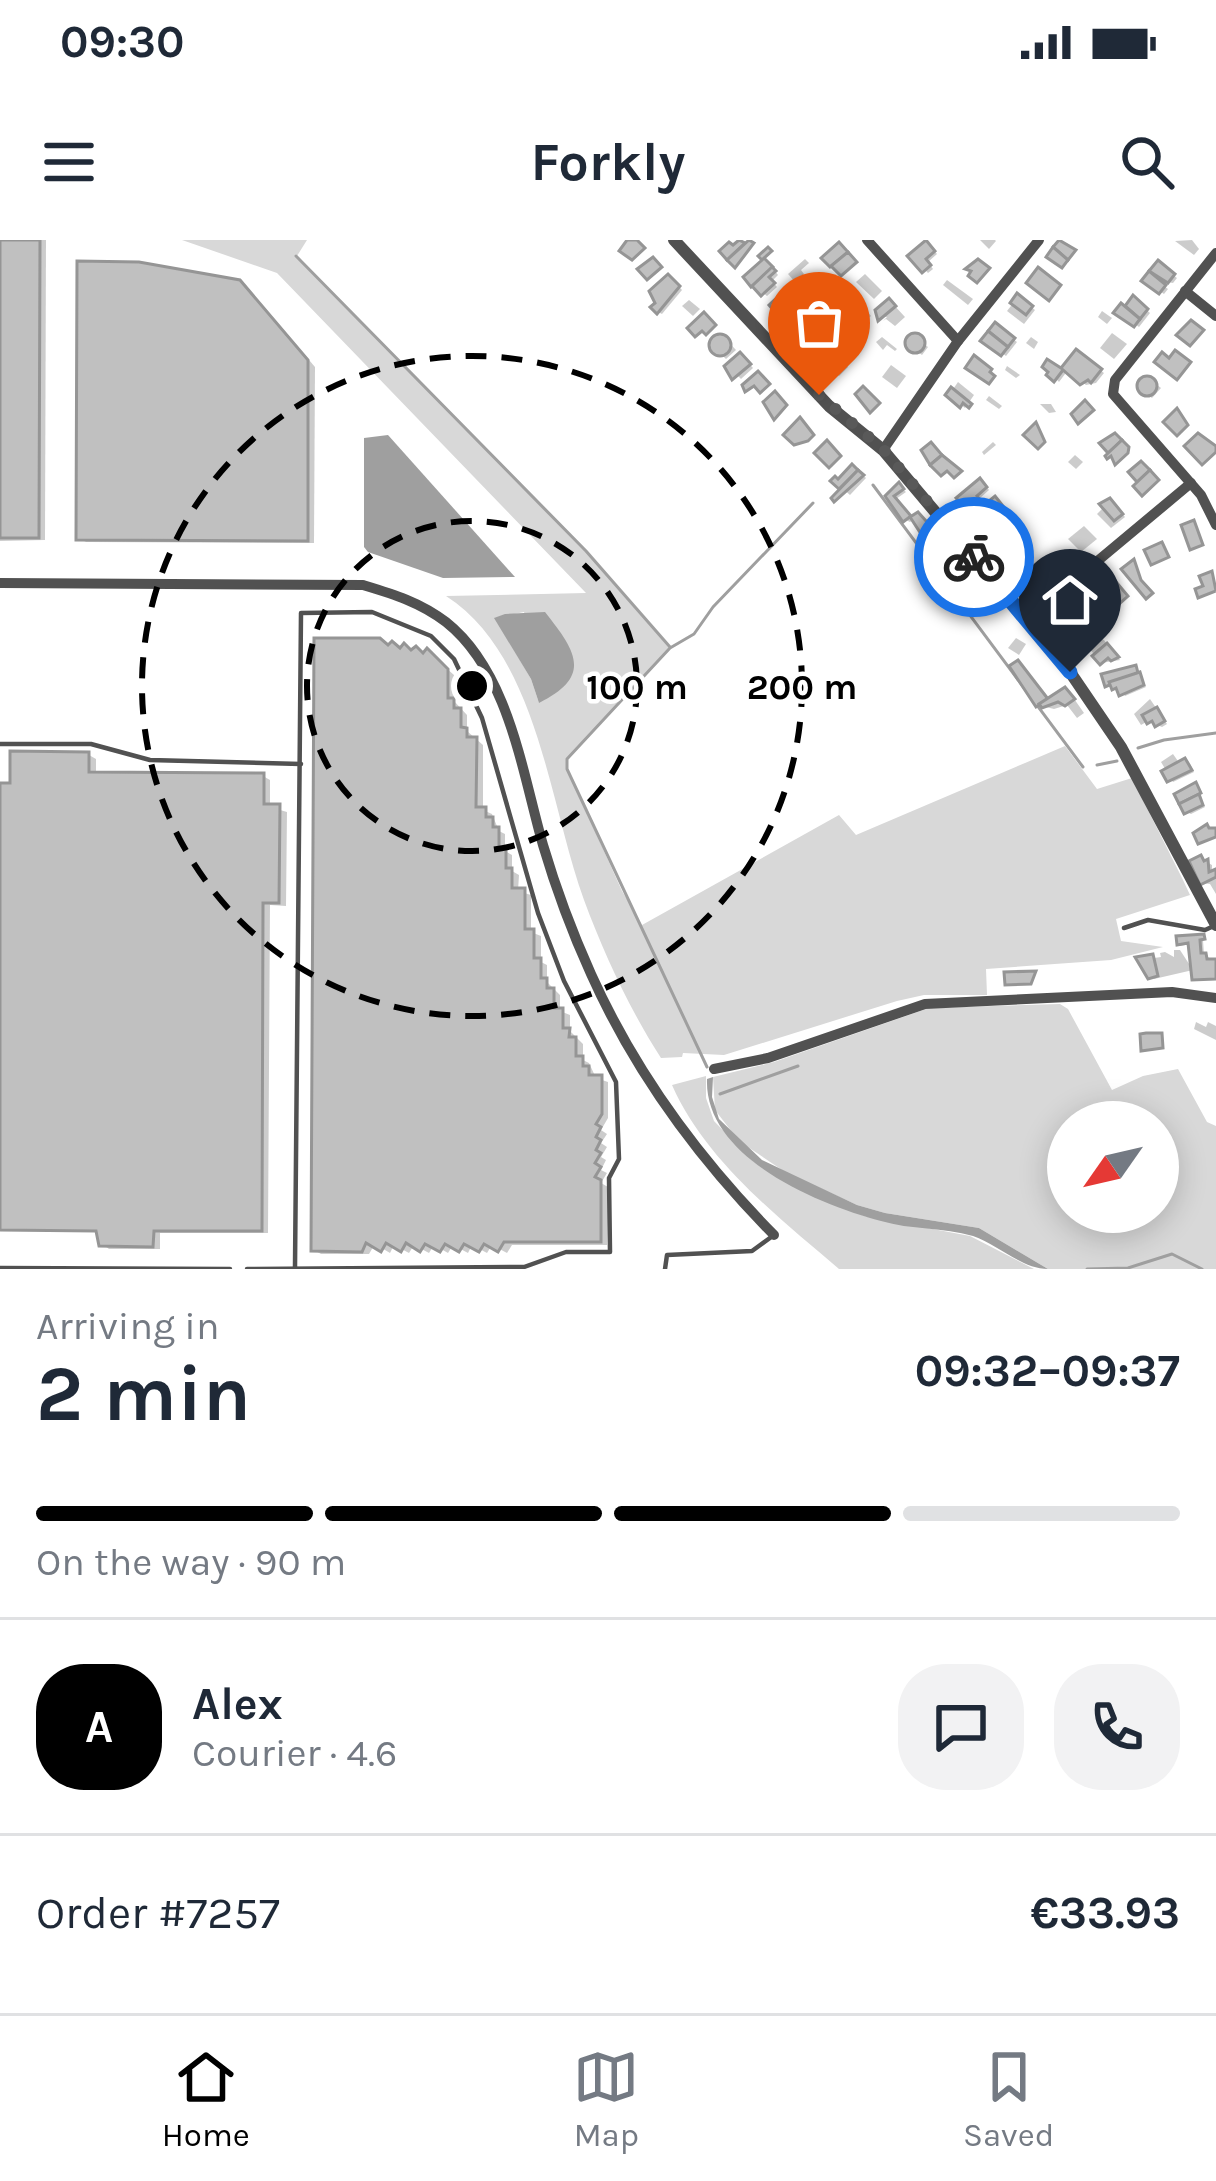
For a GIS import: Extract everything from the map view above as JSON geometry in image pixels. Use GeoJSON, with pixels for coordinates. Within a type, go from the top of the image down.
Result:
{"type":"FeatureCollection","features":[{"type":"Feature","properties":{"kind":"street"},"geometry":{"type":"LineString","coordinates":[[674,240],[829,406],[884,450],[1028,619],[1102,715],[1216,925]]}},
{"type":"Feature","properties":{"kind":"street"},"geometry":{"type":"LineString","coordinates":[[867,240],[958,341]]}},
{"type":"Feature","properties":{"kind":"street"},"geometry":{"type":"LineString","coordinates":[[884,450],[958,341],[1039,240]]}},
{"type":"Feature","properties":{"kind":"street"},"geometry":{"type":"LineString","coordinates":[[1216,253],[1115,380],[1113,394],[1191,483],[1216,525]]}},
{"type":"Feature","properties":{"kind":"street"},"geometry":{"type":"LineString","coordinates":[[1185,290],[1216,316]]}},
{"type":"Feature","properties":{"kind":"street"},"geometry":{"type":"LineString","coordinates":[[1028,619],[1191,483]]}},
{"type":"Feature","properties":{"kind":"street"},"geometry":{"type":"LineString","coordinates":[[0,583],[363,585],[414,600],[449,624],[479,658],[498,694],[563,908],[625,1041],[690,1141],[774,1234]]}},
{"type":"Feature","properties":{"kind":"street"},"geometry":{"type":"LineString","coordinates":[[714,1069],[768,1058],[925,1004],[1172,992],[1216,998]]}},
{"type":"Feature","properties":{"kind":"lane"},"geometry":{"type":"LineString","coordinates":[[247,1269],[524,1267],[566,1252],[610,1252],[609,1178],[619,1160],[616,1082],[564,981],[538,913],[482,718],[454,659],[431,635],[372,612],[301,613],[295,1267]]}},
{"type":"Feature","properties":{"kind":"lane"},"geometry":{"type":"LineString","coordinates":[[0,744],[91,743],[150,760],[301,764]]}},
{"type":"Feature","properties":{"kind":"lane"},"geometry":{"type":"LineString","coordinates":[[1124,928],[1148,920],[1205,930],[1216,925]]}},
{"type":"Feature","properties":{"kind":"lane"},"geometry":{"type":"LineString","coordinates":[[664,1269],[668,1255],[752,1251],[774,1234]]}},
{"type":"Feature","properties":{"kind":"lane"},"geometry":{"type":"LineString","coordinates":[[0,1268],[230,1269]]}},
{"type":"Feature","properties":{"kind":"shaded area"},"geometry":{"type":"Polygon","coordinates":[[[182,240],[307,240],[297,256],[586,551],[671,648],[567,759],[567,769],[622,891],[642,925],[839,815],[856,835],[1065,746],[1097,789],[1132,778],[1183,880],[1190,895],[1116,919],[1121,941],[1163,947],[1111,960],[986,969],[987,995],[924,995],[724,1055],[683,1053],[682,1057],[661,1058],[628,1001],[592,920],[521,693],[477,622],[446,596],[586,593],[277,273],[182,240]],[[524,612],[495,618],[531,679],[539,703],[524,612]]]}},
{"type":"Feature","properties":{"kind":"shaded area"},"geometry":{"type":"Polygon","coordinates":[[[388,435],[515,577],[443,578],[368,552],[364,547],[364,438],[388,435]]]}},
{"type":"Feature","properties":{"kind":"shaded area"},"geometry":{"type":"Polygon","coordinates":[[[545,612],[574,662],[567,683],[539,703],[531,679],[494,618],[545,612]]]}},
{"type":"Feature","properties":{"kind":"shaded area"},"geometry":{"type":"Polygon","coordinates":[[[1060,1004],[1068,1009],[1112,1090],[1143,1076],[1178,1069],[1207,1122],[1216,1126],[1216,1269],[1048,1269],[979,1228],[857,1205],[785,1172],[739,1141],[715,1110],[713,1077],[774,1062],[929,1008],[1060,1004]]]}},
{"type":"Feature","properties":{"kind":"shaded area"},"geometry":{"type":"Polygon","coordinates":[[[706,1076],[706,1098],[714,1121],[754,1162],[864,1216],[970,1236],[1034,1269],[839,1269],[745,1186],[703,1138],[672,1085],[706,1076]]]}},
{"type":"Feature","properties":{"kind":"shaded area"},"geometry":{"type":"Polygon","coordinates":[[[713,1077],[712,1097],[719,1119],[762,1160],[857,1205],[979,1228],[1048,1269],[1029,1265],[973,1236],[855,1213],[769,1173],[724,1132],[711,1107],[707,1079],[713,1077]]]}},
{"type":"Feature","properties":{"kind":"building"},"geometry":{"type":"Polygon","coordinates":[[[0,240],[40,240],[39,538],[0,538],[0,240]]]}},
{"type":"Feature","properties":{"kind":"building"},"geometry":{"type":"Polygon","coordinates":[[[627,240],[637,240],[645,248],[632,260],[619,251],[627,240]]]}},
{"type":"Feature","properties":{"kind":"building"},"geometry":{"type":"Polygon","coordinates":[[[739,240],[745,243],[727,260],[719,251],[739,240]]]}},
{"type":"Feature","properties":{"kind":"building"},"geometry":{"type":"Polygon","coordinates":[[[749,240],[754,243],[735,268],[727,260],[749,240]]]}},
{"type":"Feature","properties":{"kind":"building"},"geometry":{"type":"Polygon","coordinates":[[[926,240],[935,251],[926,259],[931,265],[922,273],[907,256],[926,240]]]}},
{"type":"Feature","properties":{"kind":"building"},"geometry":{"type":"Polygon","coordinates":[[[1059,240],[1076,250],[1068,260],[1053,247],[1059,240]]]}},
{"type":"Feature","properties":{"kind":"building"},"geometry":{"type":"Polygon","coordinates":[[[839,242],[848,252],[830,267],[821,258],[839,242]]]}},
{"type":"Feature","properties":{"kind":"building"},"geometry":{"type":"Polygon","coordinates":[[[768,247],[772,251],[764,258],[773,267],[751,287],[743,277],[762,260],[758,256],[768,247]]]}},
{"type":"Feature","properties":{"kind":"building"},"geometry":{"type":"Polygon","coordinates":[[[1053,247],[1068,260],[1062,268],[1046,257],[1053,247]]]}},
{"type":"Feature","properties":{"kind":"building"},"geometry":{"type":"Polygon","coordinates":[[[848,252],[857,262],[841,276],[831,266],[848,252]]]}},
{"type":"Feature","properties":{"kind":"building"},"geometry":{"type":"Polygon","coordinates":[[[653,257],[662,267],[647,280],[637,269],[653,257]]]}},
{"type":"Feature","properties":{"kind":"building"},"geometry":{"type":"Polygon","coordinates":[[[978,259],[990,268],[977,283],[965,269],[978,259]]]}},
{"type":"Feature","properties":{"kind":"building"},"geometry":{"type":"Polygon","coordinates":[[[1158,260],[1175,274],[1168,283],[1149,271],[1158,260]]]}},
{"type":"Feature","properties":{"kind":"building"},"geometry":{"type":"Polygon","coordinates":[[[77,261],[139,262],[240,280],[308,360],[308,541],[76,540],[77,261]]]}},
{"type":"Feature","properties":{"kind":"building"},"geometry":{"type":"Polygon","coordinates":[[[772,267],[776,271],[769,277],[775,283],[761,296],[752,286],[772,267]]]}},
{"type":"Feature","properties":{"kind":"building"},"geometry":{"type":"Polygon","coordinates":[[[1038,267],[1061,285],[1049,301],[1026,283],[1038,267]]]}},
{"type":"Feature","properties":{"kind":"building"},"geometry":{"type":"Polygon","coordinates":[[[1149,271],[1166,285],[1159,294],[1141,281],[1149,271]]]}},
{"type":"Feature","properties":{"kind":"building"},"geometry":{"type":"Polygon","coordinates":[[[668,274],[680,286],[657,314],[650,307],[655,303],[649,291],[668,274]]]}},
{"type":"Feature","properties":{"kind":"building"},"geometry":{"type":"Polygon","coordinates":[[[812,280],[825,294],[810,308],[807,304],[796,319],[792,315],[785,322],[776,313],[799,292],[808,301],[815,289],[812,280]]]}},
{"type":"Feature","properties":{"kind":"building"},"geometry":{"type":"Polygon","coordinates":[[[786,289],[794,297],[776,313],[769,305],[786,289]]]}},
{"type":"Feature","properties":{"kind":"building"},"geometry":{"type":"Polygon","coordinates":[[[1017,293],[1033,306],[1026,315],[1010,303],[1017,293]]]}},
{"type":"Feature","properties":{"kind":"building"},"geometry":{"type":"Polygon","coordinates":[[[1133,295],[1148,309],[1140,319],[1125,306],[1133,295]]]}},
{"type":"Feature","properties":{"kind":"building"},"geometry":{"type":"Polygon","coordinates":[[[889,298],[896,306],[878,321],[875,310],[889,298]]]}},
{"type":"Feature","properties":{"kind":"building"},"geometry":{"type":"Polygon","coordinates":[[[1121,303],[1140,319],[1134,327],[1113,313],[1121,303]]]}},
{"type":"Feature","properties":{"kind":"building"},"geometry":{"type":"Polygon","coordinates":[[[704,312],[716,325],[706,335],[702,331],[695,337],[687,328],[704,312]]]}},
{"type":"Feature","properties":{"kind":"building"},"geometry":{"type":"Polygon","coordinates":[[[811,318],[817,325],[801,340],[792,331],[811,318]]]}},
{"type":"Feature","properties":{"kind":"building"},"geometry":{"type":"Polygon","coordinates":[[[1191,320],[1204,330],[1190,346],[1176,335],[1191,320]]]}},
{"type":"Feature","properties":{"kind":"building"},"geometry":{"type":"Polygon","coordinates":[[[995,322],[1015,338],[1008,347],[988,331],[995,322]]]}},
{"type":"Feature","properties":{"kind":"building"},"geometry":{"type":"Polygon","coordinates":[[[854,331],[859,336],[825,367],[818,358],[854,331]]]}},
{"type":"Feature","properties":{"kind":"building"},"geometry":{"type":"Polygon","coordinates":[[[988,331],[1008,347],[1001,356],[980,341],[988,331]]]}},
{"type":"Feature","properties":{"kind":"building"},"geometry":{"type":"Polygon","coordinates":[[[915,333],[925,343],[915,353],[905,343],[915,333]]]}},
{"type":"Feature","properties":{"kind":"building"},"geometry":{"type":"Polygon","coordinates":[[[720,334],[731,345],[720,356],[709,345],[720,334]]]}},
{"type":"Feature","properties":{"kind":"building"},"geometry":{"type":"Polygon","coordinates":[[[1076,349],[1102,369],[1091,383],[1080,385],[1063,370],[1054,382],[1046,375],[1042,367],[1047,359],[1061,368],[1076,349]]]}},
{"type":"Feature","properties":{"kind":"building"},"geometry":{"type":"Polygon","coordinates":[[[1175,350],[1191,362],[1177,380],[1154,362],[1162,352],[1169,358],[1175,350]]]}},
{"type":"Feature","properties":{"kind":"building"},"geometry":{"type":"Polygon","coordinates":[[[740,352],[751,364],[732,380],[724,366],[740,352]]]}},
{"type":"Feature","properties":{"kind":"building"},"geometry":{"type":"Polygon","coordinates":[[[974,355],[992,369],[995,376],[989,384],[965,368],[974,355]]]}},
{"type":"Feature","properties":{"kind":"building"},"geometry":{"type":"Polygon","coordinates":[[[758,371],[770,384],[760,393],[754,386],[745,392],[742,385],[758,371]]]}},
{"type":"Feature","properties":{"kind":"building"},"geometry":{"type":"Polygon","coordinates":[[[1147,376],[1157,386],[1147,396],[1137,386],[1147,376]]]}},
{"type":"Feature","properties":{"kind":"building"},"geometry":{"type":"Polygon","coordinates":[[[863,386],[880,403],[870,413],[855,394],[863,386]]]}},
{"type":"Feature","properties":{"kind":"building"},"geometry":{"type":"Polygon","coordinates":[[[951,387],[972,404],[969,408],[963,403],[960,408],[945,395],[951,387]]]}},
{"type":"Feature","properties":{"kind":"building"},"geometry":{"type":"Polygon","coordinates":[[[775,391],[787,405],[774,420],[763,402],[775,391]]]}},
{"type":"Feature","properties":{"kind":"building"},"geometry":{"type":"Polygon","coordinates":[[[1085,400],[1094,410],[1078,424],[1071,414],[1085,400]]]}},
{"type":"Feature","properties":{"kind":"building"},"geometry":{"type":"Polygon","coordinates":[[[1177,408],[1188,425],[1177,436],[1163,422],[1177,408]]]}},
{"type":"Feature","properties":{"kind":"building"},"geometry":{"type":"Polygon","coordinates":[[[800,417],[814,435],[794,445],[783,435],[800,417]]]}},
{"type":"Feature","properties":{"kind":"building"},"geometry":{"type":"Polygon","coordinates":[[[1036,422],[1045,442],[1038,449],[1023,435],[1036,422]]]}},
{"type":"Feature","properties":{"kind":"building"},"geometry":{"type":"Polygon","coordinates":[[[1115,433],[1122,440],[1108,453],[1099,443],[1115,433]]]}},
{"type":"Feature","properties":{"kind":"building"},"geometry":{"type":"Polygon","coordinates":[[[1198,433],[1216,446],[1202,465],[1184,446],[1198,433]]]}},
{"type":"Feature","properties":{"kind":"building"},"geometry":{"type":"Polygon","coordinates":[[[827,440],[841,456],[829,468],[814,453],[827,440]]]}},
{"type":"Feature","properties":{"kind":"building"},"geometry":{"type":"Polygon","coordinates":[[[1122,440],[1128,453],[1115,465],[1111,456],[1105,456],[1122,440]]]}},
{"type":"Feature","properties":{"kind":"building"},"geometry":{"type":"Polygon","coordinates":[[[931,442],[942,455],[930,465],[921,450],[931,442]]]}},
{"type":"Feature","properties":{"kind":"building"},"geometry":{"type":"Polygon","coordinates":[[[942,455],[962,471],[954,478],[947,471],[941,476],[930,465],[942,455]]]}},
{"type":"Feature","properties":{"kind":"building"},"geometry":{"type":"Polygon","coordinates":[[[1141,461],[1150,470],[1137,482],[1128,472],[1141,461]]]}},
{"type":"Feature","properties":{"kind":"building"},"geometry":{"type":"Polygon","coordinates":[[[852,464],[858,470],[839,489],[830,481],[852,464]]]}},
{"type":"Feature","properties":{"kind":"building"},"geometry":{"type":"Polygon","coordinates":[[[858,470],[864,475],[834,502],[831,498],[858,470]]]}},
{"type":"Feature","properties":{"kind":"building"},"geometry":{"type":"Polygon","coordinates":[[[1150,470],[1159,480],[1142,496],[1133,486],[1150,470]]]}},
{"type":"Feature","properties":{"kind":"building"},"geometry":{"type":"Polygon","coordinates":[[[980,478],[987,487],[977,496],[981,501],[968,512],[956,498],[980,478]]]}},
{"type":"Feature","properties":{"kind":"building"},"geometry":{"type":"Polygon","coordinates":[[[899,482],[904,489],[894,496],[911,516],[903,522],[885,496],[899,482]]]}},
{"type":"Feature","properties":{"kind":"building"},"geometry":{"type":"Polygon","coordinates":[[[995,496],[1003,506],[980,526],[968,512],[995,496]]]}},
{"type":"Feature","properties":{"kind":"building"},"geometry":{"type":"Polygon","coordinates":[[[1110,498],[1123,514],[1114,521],[1099,504],[1110,498]]]}},
{"type":"Feature","properties":{"kind":"building"},"geometry":{"type":"Polygon","coordinates":[[[918,512],[936,532],[925,540],[910,517],[918,512]]]}},
{"type":"Feature","properties":{"kind":"building"},"geometry":{"type":"Polygon","coordinates":[[[1009,519],[1018,529],[1000,546],[992,534],[1009,519]]]}},
{"type":"Feature","properties":{"kind":"building"},"geometry":{"type":"Polygon","coordinates":[[[1194,520],[1203,545],[1190,550],[1181,525],[1194,520]]]}},
{"type":"Feature","properties":{"kind":"building"},"geometry":{"type":"Polygon","coordinates":[[[1015,533],[1023,543],[1012,552],[1005,551],[1000,546],[1015,533]]]}},
{"type":"Feature","properties":{"kind":"building"},"geometry":{"type":"Polygon","coordinates":[[[1162,542],[1169,557],[1151,565],[1144,550],[1162,542]]]}},
{"type":"Feature","properties":{"kind":"building"},"geometry":{"type":"Polygon","coordinates":[[[1134,559],[1141,580],[1153,593],[1146,599],[1121,569],[1134,559]]]}},
{"type":"Feature","properties":{"kind":"building"},"geometry":{"type":"Polygon","coordinates":[[[1050,561],[1056,568],[1047,576],[1044,573],[1034,584],[1027,578],[1037,566],[1040,569],[1050,561]]]}},
{"type":"Feature","properties":{"kind":"building"},"geometry":{"type":"Polygon","coordinates":[[[1212,571],[1216,591],[1198,598],[1195,589],[1203,586],[1199,576],[1212,571]]]}},
{"type":"Feature","properties":{"kind":"building"},"geometry":{"type":"Polygon","coordinates":[[[1112,577],[1128,596],[1119,604],[1104,585],[1112,577]]]}},
{"type":"Feature","properties":{"kind":"building"},"geometry":{"type":"Polygon","coordinates":[[[1104,585],[1119,604],[1110,611],[1095,593],[1104,585]]]}},
{"type":"Feature","properties":{"kind":"building"},"geometry":{"type":"Polygon","coordinates":[[[1076,607],[1084,615],[1068,628],[1061,619],[1076,607]]]}},
{"type":"Feature","properties":{"kind":"building"},"geometry":{"type":"Polygon","coordinates":[[[1084,615],[1091,624],[1076,637],[1068,628],[1084,615]]]}},
{"type":"Feature","properties":{"kind":"building"},"geometry":{"type":"Polygon","coordinates":[[[314,638],[380,638],[400,648],[404,643],[411,650],[416,646],[423,653],[427,648],[448,669],[448,698],[454,698],[454,708],[461,708],[461,727],[467,728],[467,737],[477,737],[476,807],[486,807],[486,817],[493,817],[493,827],[499,827],[499,847],[506,847],[506,868],[512,868],[512,888],[525,888],[525,929],[534,929],[534,958],[541,958],[541,978],[547,978],[547,988],[554,988],[554,1008],[563,1008],[563,1028],[570,1028],[569,1037],[576,1037],[576,1056],[583,1056],[589,1075],[602,1075],[602,1114],[596,1124],[601,1127],[596,1137],[601,1140],[596,1150],[601,1153],[595,1163],[601,1167],[595,1177],[601,1180],[601,1242],[504,1242],[498,1252],[484,1244],[479,1252],[464,1244],[459,1252],[445,1244],[440,1252],[425,1244],[420,1252],[406,1243],[401,1252],[386,1243],[381,1252],[366,1243],[362,1252],[311,1251],[314,638]]]}},
{"type":"Feature","properties":{"kind":"building"},"geometry":{"type":"Polygon","coordinates":[[[1107,643],[1119,657],[1100,665],[1092,656],[1107,643]]]}},
{"type":"Feature","properties":{"kind":"building"},"geometry":{"type":"Polygon","coordinates":[[[1018,660],[1048,699],[1036,707],[1009,666],[1018,660]]]}},
{"type":"Feature","properties":{"kind":"building"},"geometry":{"type":"Polygon","coordinates":[[[1136,665],[1138,673],[1105,687],[1101,674],[1136,665]]]}},
{"type":"Feature","properties":{"kind":"building"},"geometry":{"type":"Polygon","coordinates":[[[1140,672],[1144,685],[1119,696],[1116,688],[1112,690],[1109,682],[1140,672]]]}},
{"type":"Feature","properties":{"kind":"building"},"geometry":{"type":"Polygon","coordinates":[[[1065,687],[1075,699],[1065,706],[1058,702],[1042,708],[1039,704],[1065,687]]]}},
{"type":"Feature","properties":{"kind":"building"},"geometry":{"type":"Polygon","coordinates":[[[1157,707],[1165,721],[1155,727],[1142,715],[1157,707]]]}},
{"type":"Feature","properties":{"kind":"building"},"geometry":{"type":"Polygon","coordinates":[[[10,751],[89,752],[89,772],[264,773],[264,804],[280,804],[279,903],[263,903],[262,1231],[154,1231],[153,1247],[99,1246],[96,1231],[0,1230],[0,783],[10,783],[10,751]]]}},
{"type":"Feature","properties":{"kind":"building"},"geometry":{"type":"Polygon","coordinates":[[[1185,758],[1192,770],[1167,782],[1161,771],[1185,758]]]}},
{"type":"Feature","properties":{"kind":"building"},"geometry":{"type":"Polygon","coordinates":[[[1196,782],[1201,793],[1179,804],[1174,794],[1196,782]]]}},
{"type":"Feature","properties":{"kind":"building"},"geometry":{"type":"Polygon","coordinates":[[[1199,794],[1203,805],[1184,814],[1179,804],[1199,794]]]}},
{"type":"Feature","properties":{"kind":"building"},"geometry":{"type":"Polygon","coordinates":[[[1207,824],[1216,828],[1216,837],[1198,844],[1193,833],[1207,824]]]}},
{"type":"Feature","properties":{"kind":"building"},"geometry":{"type":"Polygon","coordinates":[[[1201,855],[1204,861],[1208,859],[1209,872],[1216,869],[1216,877],[1200,885],[1189,861],[1201,855]]]}},
{"type":"Feature","properties":{"kind":"building"},"geometry":{"type":"Polygon","coordinates":[[[1204,934],[1201,953],[1216,959],[1216,979],[1192,980],[1188,943],[1177,945],[1176,936],[1204,934]]]}},
{"type":"Feature","properties":{"kind":"building"},"geometry":{"type":"Polygon","coordinates":[[[1153,954],[1158,976],[1148,979],[1135,957],[1153,954]]]}},
{"type":"Feature","properties":{"kind":"building"},"geometry":{"type":"Polygon","coordinates":[[[1036,971],[1031,984],[1005,985],[1004,972],[1036,971]]]}},
{"type":"Feature","properties":{"kind":"building"},"geometry":{"type":"Polygon","coordinates":[[[1162,1033],[1163,1048],[1141,1051],[1140,1034],[1162,1033]]]}},
{"type":"Feature","properties":{"kind":"waterway"},"geometry":{"type":"LineString","coordinates":[[296,256],[586,551],[670,647]]}},
{"type":"Feature","properties":{"kind":"waterway"},"geometry":{"type":"LineString","coordinates":[[873,485],[1083,767]]}},
{"type":"Feature","properties":{"kind":"waterway"},"geometry":{"type":"LineString","coordinates":[[707,1067],[567,769],[567,759],[670,648],[694,634],[713,607],[813,503]]}},
{"type":"Feature","properties":{"kind":"waterway"},"geometry":{"type":"LineString","coordinates":[[1138,748],[1216,733]]}},
{"type":"Feature","properties":{"kind":"waterway"},"geometry":{"type":"LineString","coordinates":[[1097,765],[1117,761]]}},
{"type":"Feature","properties":{"kind":"waterway"},"geometry":{"type":"LineString","coordinates":[[720,1094],[798,1066]]}},
{"type":"Feature","properties":{"kind":"waterway"},"geometry":{"type":"LineString","coordinates":[[1087,1269],[1128,1268],[1172,1254],[1202,1269]]}},
{"type":"Feature","properties":{"kind":"way so far"},"geometry":{"type":"LineString","coordinates":[[819,395],[884,450],[974,557]]}},
{"type":"Feature","properties":{"kind":"route"},"geometry":{"type":"LineString","coordinates":[[974,557],[1070,672]]}}]}
